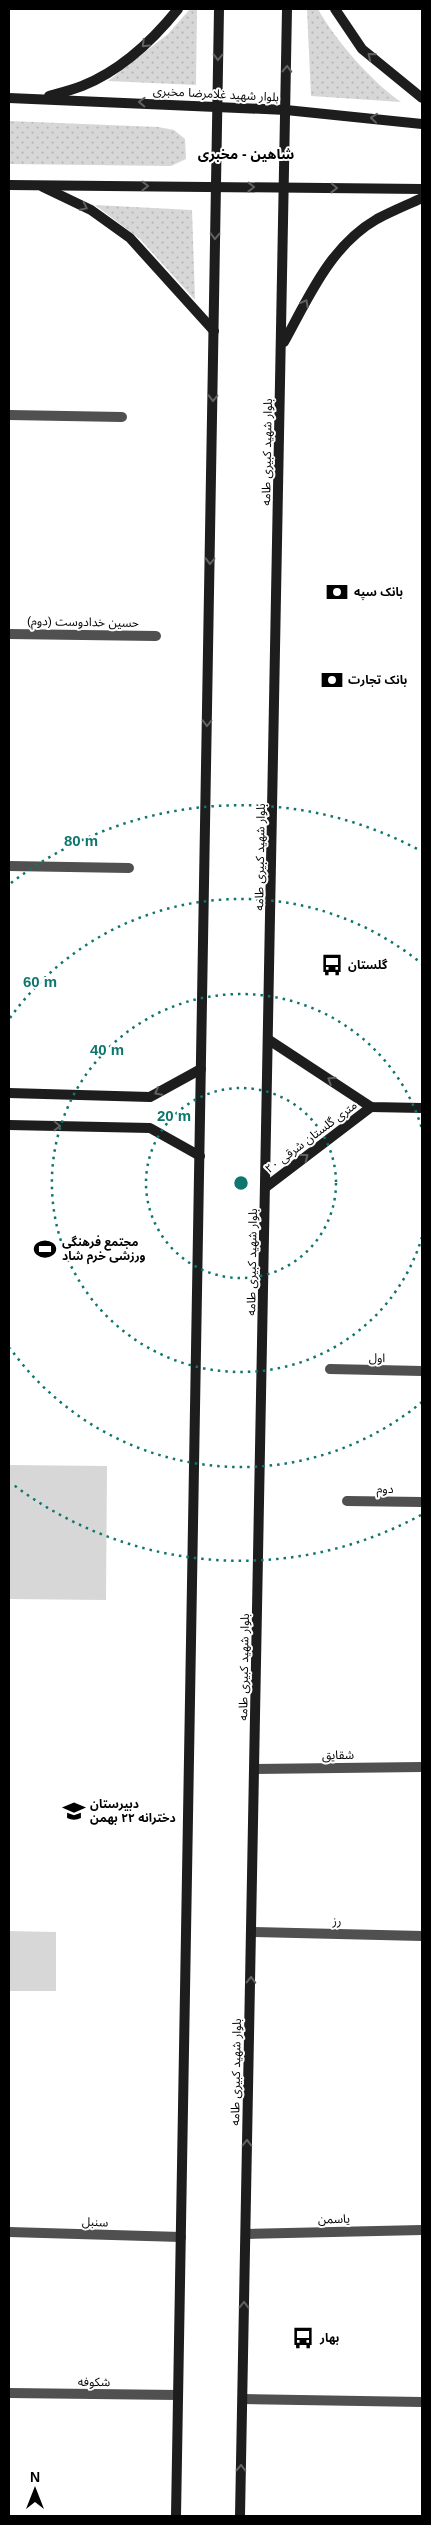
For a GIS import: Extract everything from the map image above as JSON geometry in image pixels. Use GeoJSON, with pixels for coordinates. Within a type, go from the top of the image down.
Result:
{"type":"FeatureCollection","features":[{"type":"Feature","properties":{"kind":"main road"},"geometry":{"type":"LineString","coordinates":[[42,98],[84,86],[116,67],[142,48],[178,9]]}},
{"type":"Feature","properties":{"kind":"main road"},"geometry":{"type":"LineString","coordinates":[[176,2516],[219,9]]}},
{"type":"Feature","properties":{"kind":"main road","name":"بلوار شهید کبیری طامه"},"geometry":{"type":"LineString","coordinates":[[240,2516],[287,9]]}},
{"type":"Feature","properties":{"kind":"main road"},"geometry":{"type":"LineString","coordinates":[[336,9],[362,49],[422,98]]}},
{"type":"Feature","properties":{"kind":"main road","name":"بلوار شهید غلامرضا مخبری"},"geometry":{"type":"LineString","coordinates":[[9,98],[286,110],[422,124]]}},
{"type":"Feature","properties":{"kind":"main road"},"geometry":{"type":"LineString","coordinates":[[9,185],[422,189]]}},
{"type":"Feature","properties":{"kind":"main road"},"geometry":{"type":"LineString","coordinates":[[40,186],[91,210],[130,238],[214,331]]}},
{"type":"Feature","properties":{"kind":"main road"},"geometry":{"type":"LineString","coordinates":[[282,345],[334,255],[356,234],[376,220],[422,198]]}},
{"type":"Feature","properties":{"kind":"main road","name":"۲۰ متری گلستان شرقی"},"geometry":{"type":"LineString","coordinates":[[269,1040],[371,1107],[422,1108]]}},
{"type":"Feature","properties":{"kind":"main road"},"geometry":{"type":"LineString","coordinates":[[9,1093],[150,1096],[201,1069]]}},
{"type":"Feature","properties":{"kind":"main road","name":"۲۰ متری گلستان شرقی"},"geometry":{"type":"LineString","coordinates":[[266,1187],[371,1107]]}},
{"type":"Feature","properties":{"kind":"main road"},"geometry":{"type":"LineString","coordinates":[[9,1125],[150,1128],[200,1156]]}},
{"type":"Feature","properties":{"kind":"street"},"geometry":{"type":"LineString","coordinates":[[9,415],[122,417]]}},
{"type":"Feature","properties":{"kind":"street","name":"حسین خدادوست (دوم)"},"geometry":{"type":"LineString","coordinates":[[9,634],[156,636]]}},
{"type":"Feature","properties":{"kind":"street"},"geometry":{"type":"LineString","coordinates":[[9,866],[129,868]]}},
{"type":"Feature","properties":{"kind":"street","name":"اول"},"geometry":{"type":"LineString","coordinates":[[330,1369],[422,1371]]}},
{"type":"Feature","properties":{"kind":"street","name":"دوم"},"geometry":{"type":"LineString","coordinates":[[347,1501],[422,1502]]}},
{"type":"Feature","properties":{"kind":"street","name":"شقایق"},"geometry":{"type":"LineString","coordinates":[[255,1769],[422,1767]]}},
{"type":"Feature","properties":{"kind":"street","name":"رز"},"geometry":{"type":"LineString","coordinates":[[252,1932],[422,1936]]}},
{"type":"Feature","properties":{"kind":"street","name":"یاسمن"},"geometry":{"type":"LineString","coordinates":[[246,2234],[422,2230]]}},
{"type":"Feature","properties":{"kind":"street","name":"سنبل"},"geometry":{"type":"LineString","coordinates":[[9,2232],[181,2237]]}},
{"type":"Feature","properties":{"kind":"street","name":"شکوفه"},"geometry":{"type":"LineString","coordinates":[[9,2393],[178,2395]]}},
{"type":"Feature","properties":{"kind":"street"},"geometry":{"type":"LineString","coordinates":[[243,2399],[422,2402]]}},
{"type":"Feature","properties":{"kind":"shaded area"},"geometry":{"type":"Polygon","coordinates":[[[190,9],[197,9],[196,85],[108,81],[168,34],[190,9]]]}},
{"type":"Feature","properties":{"kind":"shaded area"},"geometry":{"type":"Polygon","coordinates":[[[307,9],[318,9],[334,34],[355,60],[390,94],[401,102],[311,96],[307,9]]]}},
{"type":"Feature","properties":{"kind":"shaded area"},"geometry":{"type":"Polygon","coordinates":[[[9,121],[158,127],[174,130],[185,139],[186,159],[171,166],[9,164],[9,121]]]}},
{"type":"Feature","properties":{"kind":"shaded area"},"geometry":{"type":"Polygon","coordinates":[[[95,205],[192,210],[195,300],[140,239],[95,205]]]}},
{"type":"Feature","properties":{"kind":"shaded area"},"geometry":{"type":"Polygon","coordinates":[[[9,1465],[107,1466],[106,1600],[9,1599],[9,1465]]]}},
{"type":"Feature","properties":{"kind":"shaded area"},"geometry":{"type":"Polygon","coordinates":[[[9,1931],[56,1932],[56,1991],[9,1991],[9,1931]]]}},
{"type":"Feature","properties":{"kind":"place","name":"بانک سپه"},"geometry":{"type":"Point","coordinates":[337,592]}},
{"type":"Feature","properties":{"kind":"place","name":"بانک تجارت"},"geometry":{"type":"Point","coordinates":[332,680]}},
{"type":"Feature","properties":{"kind":"place","name":"گلستان"},"geometry":{"type":"Point","coordinates":[332,965]}},
{"type":"Feature","properties":{"kind":"place","name":"مجتمع فرهنگی ورزشی خرم شاد"},"geometry":{"type":"Point","coordinates":[45,1249]}},
{"type":"Feature","properties":{"kind":"place","name":"دبیرستان دخترانه ۲۲ بهمن"},"geometry":{"type":"Point","coordinates":[74,1811]}},
{"type":"Feature","properties":{"kind":"place","name":"بهار"},"geometry":{"type":"Point","coordinates":[303,2338]}},
{"type":"Feature","properties":{"kind":"district","name":"شاهین - مخبری"},"geometry":{"type":"Point","coordinates":[246,154]}}]}
